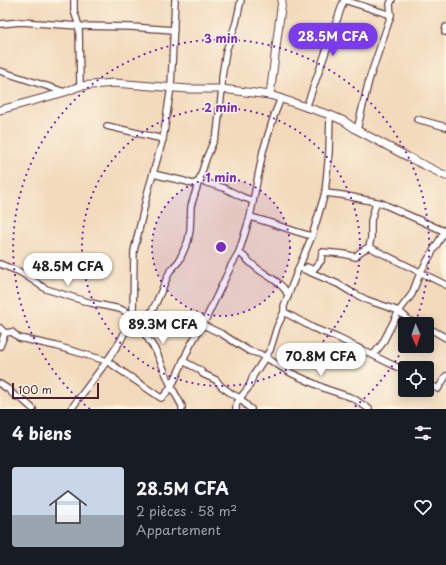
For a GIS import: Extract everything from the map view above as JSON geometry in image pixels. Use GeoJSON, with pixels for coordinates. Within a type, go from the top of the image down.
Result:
{"type":"FeatureCollection","features":[{"type":"Feature","properties":{"kind":"main road"},"geometry":{"type":"LineString","coordinates":[[270,95],[282,0]]}},
{"type":"Feature","properties":{"kind":"main road"},"geometry":{"type":"LineString","coordinates":[[0,110],[65,92],[80,86],[114,83],[188,89],[222,89],[270,95],[344,121],[357,130],[446,176]]}},
{"type":"Feature","properties":{"kind":"street"},"geometry":{"type":"LineString","coordinates":[[74,0],[74,11],[79,26],[80,86]]}},
{"type":"Feature","properties":{"kind":"street"},"geometry":{"type":"LineString","coordinates":[[71,409],[121,340],[132,315],[134,251],[163,139],[171,87],[176,0]]}},
{"type":"Feature","properties":{"kind":"street"},"geometry":{"type":"LineString","coordinates":[[142,330],[170,271],[179,262],[188,241],[192,206],[206,159],[217,133],[226,51],[236,23],[241,0]]}},
{"type":"Feature","properties":{"kind":"street"},"geometry":{"type":"LineString","coordinates":[[306,108],[344,0],[391,15]]}},
{"type":"Feature","properties":{"kind":"street"},"geometry":{"type":"LineString","coordinates":[[357,130],[369,80],[391,15],[390,4],[392,0]]}},
{"type":"Feature","properties":{"kind":"street"},"geometry":{"type":"LineString","coordinates":[[0,24],[21,22],[174,30]]}},
{"type":"Feature","properties":{"kind":"street"},"geometry":{"type":"LineString","coordinates":[[446,28],[446,32]]}},
{"type":"Feature","properties":{"kind":"street"},"geometry":{"type":"LineString","coordinates":[[0,71],[65,92]]}},
{"type":"Feature","properties":{"kind":"street"},"geometry":{"type":"LineString","coordinates":[[5,333],[12,332],[19,338],[56,346],[107,361],[161,398],[166,395],[190,346],[203,325],[232,264],[240,252],[250,217],[263,151],[281,98]]}},
{"type":"Feature","properties":{"kind":"street"},"geometry":{"type":"LineString","coordinates":[[234,408],[270,350],[277,327],[284,312],[284,306],[312,236],[325,193],[329,152],[330,115]]}},
{"type":"Feature","properties":{"kind":"street"},"geometry":{"type":"LineString","coordinates":[[417,120],[446,127]]}},
{"type":"Feature","properties":{"kind":"street"},"geometry":{"type":"LineString","coordinates":[[107,126],[163,139]]}},
{"type":"Feature","properties":{"kind":"street"},"geometry":{"type":"LineString","coordinates":[[153,174],[193,184],[200,181],[224,188],[253,201]]}},
{"type":"Feature","properties":{"kind":"street"},"geometry":{"type":"LineString","coordinates":[[325,193],[381,203],[446,231],[420,273],[412,294],[399,312],[382,344],[373,355]]}},
{"type":"Feature","properties":{"kind":"street"},"geometry":{"type":"LineString","coordinates":[[370,247],[371,221],[376,202]]}},
{"type":"Feature","properties":{"kind":"street"},"geometry":{"type":"LineString","coordinates":[[250,217],[278,224],[302,234],[312,236]]}},
{"type":"Feature","properties":{"kind":"street"},"geometry":{"type":"LineString","coordinates":[[300,266],[313,270],[321,261],[322,252],[344,254],[356,257],[358,253],[370,247]]}},
{"type":"Feature","properties":{"kind":"street"},"geometry":{"type":"LineString","coordinates":[[370,247],[446,285]]}},
{"type":"Feature","properties":{"kind":"street"},"geometry":{"type":"LineString","coordinates":[[240,252],[258,269],[269,275],[287,291],[288,296]]}},
{"type":"Feature","properties":{"kind":"street"},"geometry":{"type":"LineString","coordinates":[[0,264],[20,272],[46,289],[91,303],[120,309],[132,315],[156,351],[171,386],[182,406],[182,409]]}},
{"type":"Feature","properties":{"kind":"street"},"geometry":{"type":"LineString","coordinates":[[300,266],[305,270],[338,284],[367,300],[399,312],[405,317]]}},
{"type":"Feature","properties":{"kind":"street"},"geometry":{"type":"LineString","coordinates":[[284,312],[313,328],[338,338],[398,368]]}},
{"type":"Feature","properties":{"kind":"street"},"geometry":{"type":"LineString","coordinates":[[203,325],[222,334],[250,351],[260,354],[292,373],[326,389],[353,398],[369,409]]}},
{"type":"Feature","properties":{"kind":"street"},"geometry":{"type":"LineString","coordinates":[[0,328],[5,333]]}},
{"type":"Feature","properties":{"kind":"street"},"geometry":{"type":"LineString","coordinates":[[434,331],[446,338]]}},
{"type":"Feature","properties":{"kind":"street"},"geometry":{"type":"LineString","coordinates":[[0,346],[5,333]]}},
{"type":"Feature","properties":{"kind":"street"},"geometry":{"type":"LineString","coordinates":[[183,361],[200,370],[203,374],[216,380],[221,386],[240,398],[251,409]]}},
{"type":"Feature","properties":{"kind":"street"},"geometry":{"type":"LineString","coordinates":[[434,387],[438,389],[446,376]]}},
{"type":"Feature","properties":{"kind":"street"},"geometry":{"type":"LineString","coordinates":[[0,384],[33,409]]}}]}
